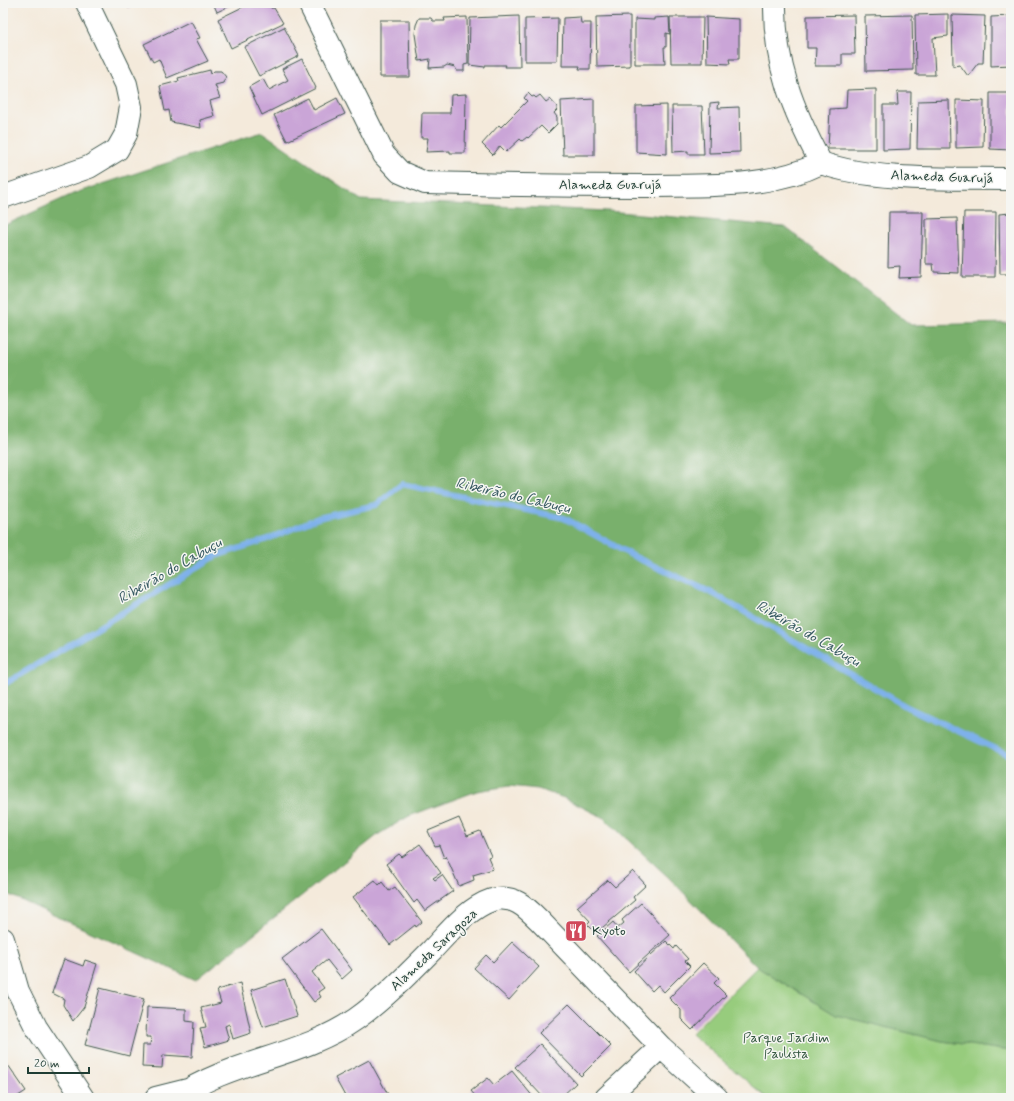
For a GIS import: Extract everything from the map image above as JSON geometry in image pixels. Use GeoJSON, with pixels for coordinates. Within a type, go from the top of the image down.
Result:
{"type":"FeatureCollection","features":[{"type":"Feature","properties":{"kind":"street"},"geometry":{"type":"LineString","coordinates":[[3,196],[88,167],[117,150],[126,134],[132,108],[126,84],[87,3]]}},
{"type":"Feature","properties":{"kind":"street","name":"Alameda Guarujá"},"geometry":{"type":"LineString","coordinates":[[309,3],[384,155],[400,172],[425,183],[590,186],[724,185],[763,181],[804,172],[821,163],[841,170],[884,175],[1011,179]]}},
{"type":"Feature","properties":{"kind":"street"},"geometry":{"type":"LineString","coordinates":[[775,3],[777,41],[784,81],[798,118],[821,163]]}},
{"type":"Feature","properties":{"kind":"street","name":"Alameda Saragoza"},"geometry":{"type":"LineString","coordinates":[[156,1098],[182,1094],[210,1079],[315,1041],[355,1020],[385,995],[470,912],[492,900],[507,898],[521,903],[539,920],[660,1048],[717,1098]]}},
{"type":"Feature","properties":{"kind":"street"},"geometry":{"type":"LineString","coordinates":[[3,939],[18,991],[36,1027],[83,1098]]}},
{"type":"Feature","properties":{"kind":"street"},"geometry":{"type":"LineString","coordinates":[[606,1098],[660,1048]]}},
{"type":"Feature","properties":{"kind":"street"},"geometry":{"type":"LineString","coordinates":[[66,1071],[101,1098]]}},
{"type":"Feature","properties":{"kind":"green space"},"geometry":{"type":"Polygon","coordinates":[[[262,132],[361,200],[608,211],[785,227],[911,325],[1011,323],[1011,1051],[942,1041],[836,1015],[757,967],[667,876],[604,818],[564,798],[538,789],[509,786],[477,791],[409,816],[379,834],[196,980],[3,892],[3,226],[75,193],[262,132]]]}},
{"type":"Feature","properties":{"kind":"green space","name":"Parque Jardim Paulista"},"geometry":{"type":"Polygon","coordinates":[[[757,967],[836,1015],[942,1041],[1011,1051],[1011,1098],[767,1098],[691,1034],[757,967]]]}},
{"type":"Feature","properties":{"kind":"building"},"geometry":{"type":"Polygon","coordinates":[[[126,3],[138,3],[128,8],[126,3]]]}},
{"type":"Feature","properties":{"kind":"building"},"geometry":{"type":"Polygon","coordinates":[[[213,3],[236,3],[217,12],[213,3]]]}},
{"type":"Feature","properties":{"kind":"building"},"geometry":{"type":"Polygon","coordinates":[[[251,3],[268,3],[271,8],[274,8],[283,23],[231,48],[218,19],[251,3]]]}},
{"type":"Feature","properties":{"kind":"building"},"geometry":{"type":"Polygon","coordinates":[[[948,14],[948,36],[933,38],[935,75],[916,75],[915,15],[948,14]]]}},
{"type":"Feature","properties":{"kind":"building"},"geometry":{"type":"Polygon","coordinates":[[[854,15],[855,54],[842,54],[842,66],[815,66],[816,48],[807,48],[807,16],[854,15]]]}},
{"type":"Feature","properties":{"kind":"building"},"geometry":{"type":"Polygon","coordinates":[[[912,15],[913,70],[866,71],[865,16],[912,15]]]}},
{"type":"Feature","properties":{"kind":"building"},"geometry":{"type":"Polygon","coordinates":[[[952,15],[985,16],[983,63],[978,63],[968,76],[960,65],[953,66],[952,15]]]}},
{"type":"Feature","properties":{"kind":"building"},"geometry":{"type":"Polygon","coordinates":[[[519,16],[520,67],[505,67],[506,65],[485,65],[485,67],[469,65],[470,18],[519,16]]]}},
{"type":"Feature","properties":{"kind":"building"},"geometry":{"type":"Polygon","coordinates":[[[630,16],[630,66],[597,67],[596,17],[630,16]]]}},
{"type":"Feature","properties":{"kind":"building"},"geometry":{"type":"Polygon","coordinates":[[[1011,16],[1011,65],[991,66],[991,17],[1011,16]]]}},
{"type":"Feature","properties":{"kind":"building"},"geometry":{"type":"Polygon","coordinates":[[[467,17],[468,64],[464,65],[464,71],[457,71],[455,67],[447,65],[444,67],[429,68],[430,59],[419,61],[415,34],[416,25],[419,18],[431,18],[433,21],[445,21],[444,18],[467,17]]]}},
{"type":"Feature","properties":{"kind":"building"},"geometry":{"type":"Polygon","coordinates":[[[580,17],[581,23],[591,23],[590,69],[579,69],[580,66],[562,66],[563,18],[580,17]]]}},
{"type":"Feature","properties":{"kind":"building"},"geometry":{"type":"Polygon","coordinates":[[[669,17],[670,34],[666,33],[666,47],[664,47],[665,64],[635,64],[635,19],[654,20],[654,18],[669,17]]]}},
{"type":"Feature","properties":{"kind":"building"},"geometry":{"type":"Polygon","coordinates":[[[670,17],[703,17],[702,63],[671,63],[670,17]]]}},
{"type":"Feature","properties":{"kind":"building"},"geometry":{"type":"Polygon","coordinates":[[[706,17],[739,19],[739,59],[729,59],[730,64],[707,63],[706,17]]]}},
{"type":"Feature","properties":{"kind":"building"},"geometry":{"type":"Polygon","coordinates":[[[558,18],[557,61],[525,61],[525,19],[558,18]]]}},
{"type":"Feature","properties":{"kind":"building"},"geometry":{"type":"Polygon","coordinates":[[[380,20],[409,20],[410,77],[380,77],[380,20]]]}},
{"type":"Feature","properties":{"kind":"building"},"geometry":{"type":"Polygon","coordinates":[[[191,21],[200,38],[196,39],[208,61],[167,78],[159,59],[153,62],[144,44],[191,21]]]}},
{"type":"Feature","properties":{"kind":"building"},"geometry":{"type":"Polygon","coordinates":[[[284,27],[299,56],[259,76],[244,47],[284,27]]]}},
{"type":"Feature","properties":{"kind":"building"},"geometry":{"type":"Polygon","coordinates":[[[302,59],[316,88],[262,115],[249,87],[263,79],[269,90],[288,80],[282,69],[302,59]]]}},
{"type":"Feature","properties":{"kind":"building"},"geometry":{"type":"Polygon","coordinates":[[[210,70],[211,74],[214,71],[221,71],[226,77],[223,83],[215,85],[220,98],[210,101],[214,116],[200,120],[201,128],[171,122],[169,110],[165,111],[160,86],[179,81],[178,78],[210,70]]]}},
{"type":"Feature","properties":{"kind":"building"},"geometry":{"type":"Polygon","coordinates":[[[876,89],[876,149],[828,149],[830,109],[846,108],[847,90],[876,89]]]}},
{"type":"Feature","properties":{"kind":"building"},"geometry":{"type":"Polygon","coordinates":[[[897,92],[911,92],[910,149],[883,150],[883,105],[898,105],[897,92]]]}},
{"type":"Feature","properties":{"kind":"building"},"geometry":{"type":"Polygon","coordinates":[[[528,93],[532,97],[534,96],[536,98],[540,95],[546,102],[550,99],[557,107],[557,110],[554,113],[557,117],[557,124],[548,133],[541,126],[528,138],[527,137],[522,141],[520,139],[506,152],[500,146],[493,155],[482,144],[499,125],[501,127],[527,101],[524,98],[528,93]]]}},
{"type":"Feature","properties":{"kind":"building"},"geometry":{"type":"Polygon","coordinates":[[[990,93],[1011,93],[1011,150],[990,149],[990,93]]]}},
{"type":"Feature","properties":{"kind":"building"},"geometry":{"type":"Polygon","coordinates":[[[466,94],[465,153],[450,153],[450,151],[426,152],[428,138],[421,138],[422,113],[450,113],[451,95],[466,94]]]}},
{"type":"Feature","properties":{"kind":"building"},"geometry":{"type":"Polygon","coordinates":[[[308,98],[314,110],[337,98],[345,114],[287,141],[274,115],[308,98]]]}},
{"type":"Feature","properties":{"kind":"building"},"geometry":{"type":"Polygon","coordinates":[[[594,99],[594,155],[563,155],[561,101],[594,99]]]}},
{"type":"Feature","properties":{"kind":"building"},"geometry":{"type":"Polygon","coordinates":[[[949,100],[950,149],[917,149],[918,101],[949,100]]]}},
{"type":"Feature","properties":{"kind":"building"},"geometry":{"type":"Polygon","coordinates":[[[956,100],[984,101],[983,147],[956,148],[956,100]]]}},
{"type":"Feature","properties":{"kind":"building"},"geometry":{"type":"Polygon","coordinates":[[[719,102],[718,108],[739,107],[740,152],[709,153],[710,103],[719,102]]]}},
{"type":"Feature","properties":{"kind":"building"},"geometry":{"type":"Polygon","coordinates":[[[667,105],[667,154],[636,152],[636,106],[667,105]]]}},
{"type":"Feature","properties":{"kind":"building"},"geometry":{"type":"Polygon","coordinates":[[[672,106],[702,106],[704,154],[688,154],[688,151],[673,152],[672,106]]]}},
{"type":"Feature","properties":{"kind":"building"},"geometry":{"type":"Polygon","coordinates":[[[889,212],[923,212],[921,277],[899,278],[900,266],[888,267],[889,212]]]}},
{"type":"Feature","properties":{"kind":"building"},"geometry":{"type":"Polygon","coordinates":[[[964,212],[996,212],[995,277],[962,277],[964,212]]]}},
{"type":"Feature","properties":{"kind":"building"},"geometry":{"type":"Polygon","coordinates":[[[1011,213],[1011,274],[1000,274],[999,214],[1011,213]]]}},
{"type":"Feature","properties":{"kind":"building"},"geometry":{"type":"Polygon","coordinates":[[[957,218],[959,273],[934,272],[933,264],[926,264],[926,219],[957,218]]]}},
{"type":"Feature","properties":{"kind":"building"},"geometry":{"type":"Polygon","coordinates":[[[459,818],[467,836],[480,831],[491,856],[488,857],[493,869],[473,875],[474,880],[459,886],[446,856],[444,858],[439,845],[435,846],[428,831],[459,818]]]}},
{"type":"Feature","properties":{"kind":"building"},"geometry":{"type":"Polygon","coordinates":[[[420,844],[441,873],[433,878],[435,880],[442,875],[453,891],[425,911],[417,900],[414,903],[386,864],[399,854],[402,857],[420,844]]]}},
{"type":"Feature","properties":{"kind":"building"},"geometry":{"type":"Polygon","coordinates":[[[633,871],[646,885],[633,897],[635,900],[596,933],[587,924],[590,921],[577,907],[608,880],[615,887],[633,871]]]}},
{"type":"Feature","properties":{"kind":"building"},"geometry":{"type":"Polygon","coordinates":[[[375,880],[379,885],[382,882],[389,891],[395,887],[422,922],[416,927],[415,925],[390,945],[353,897],[375,880]]]}},
{"type":"Feature","properties":{"kind":"building"},"geometry":{"type":"Polygon","coordinates":[[[641,903],[670,935],[629,972],[597,936],[613,922],[618,928],[624,923],[622,920],[641,903]]]}},
{"type":"Feature","properties":{"kind":"building"},"geometry":{"type":"Polygon","coordinates":[[[321,929],[352,970],[342,979],[327,960],[312,972],[324,988],[318,992],[321,997],[314,1002],[282,959],[321,929]]]}},
{"type":"Feature","properties":{"kind":"building"},"geometry":{"type":"Polygon","coordinates":[[[666,941],[674,949],[676,946],[688,959],[685,961],[690,966],[664,992],[658,985],[652,991],[634,971],[666,941]]]}},
{"type":"Feature","properties":{"kind":"building"},"geometry":{"type":"Polygon","coordinates":[[[512,942],[539,967],[509,1000],[474,968],[486,955],[493,962],[512,942]]]}},
{"type":"Feature","properties":{"kind":"building"},"geometry":{"type":"Polygon","coordinates":[[[64,959],[83,966],[85,960],[97,964],[84,1007],[73,1021],[63,1005],[64,999],[52,993],[64,959]]]}},
{"type":"Feature","properties":{"kind":"building"},"geometry":{"type":"Polygon","coordinates":[[[703,963],[719,978],[714,983],[726,995],[692,1030],[681,1019],[681,1010],[669,998],[703,963]]]}},
{"type":"Feature","properties":{"kind":"building"},"geometry":{"type":"Polygon","coordinates":[[[285,979],[297,1016],[263,1027],[251,990],[285,979]]]}},
{"type":"Feature","properties":{"kind":"building"},"geometry":{"type":"Polygon","coordinates":[[[240,983],[251,1033],[233,1039],[229,1024],[225,1026],[229,1040],[205,1047],[200,1028],[206,1027],[201,1008],[221,1003],[217,990],[240,983]]]}},
{"type":"Feature","properties":{"kind":"building"},"geometry":{"type":"Polygon","coordinates":[[[100,988],[144,999],[129,1056],[85,1045],[100,988]]]}},
{"type":"Feature","properties":{"kind":"building"},"geometry":{"type":"Polygon","coordinates":[[[569,1004],[611,1046],[581,1076],[539,1033],[569,1004]]]}},
{"type":"Feature","properties":{"kind":"building"},"geometry":{"type":"Polygon","coordinates":[[[147,1007],[186,1009],[186,1021],[194,1022],[192,1057],[163,1055],[162,1068],[142,1067],[143,1045],[150,1045],[151,1037],[146,1037],[147,1007]]]}},
{"type":"Feature","properties":{"kind":"building"},"geometry":{"type":"Polygon","coordinates":[[[540,1044],[576,1083],[560,1098],[544,1098],[515,1067],[540,1044]]]}},
{"type":"Feature","properties":{"kind":"building"},"geometry":{"type":"Polygon","coordinates":[[[369,1060],[390,1098],[346,1098],[335,1078],[369,1060]]]}},
{"type":"Feature","properties":{"kind":"building"},"geometry":{"type":"Polygon","coordinates":[[[6,1062],[26,1091],[15,1098],[3,1098],[3,1064],[6,1062]]]}},
{"type":"Feature","properties":{"kind":"building"},"geometry":{"type":"Polygon","coordinates":[[[512,1071],[534,1098],[477,1098],[471,1091],[488,1078],[494,1085],[512,1071]]]}},
{"type":"Feature","properties":{"kind":"waterway","name":"Ribeirão do Cabuçu"},"geometry":{"type":"LineString","coordinates":[[3,685],[216,556],[265,540],[318,518],[376,505],[402,484],[564,518],[633,556],[714,594],[907,707],[1011,756]]}},
{"type":"Feature","properties":{"kind":"place","name":"Kyoto"},"geometry":{"type":"Point","coordinates":[576,931]}}]}
